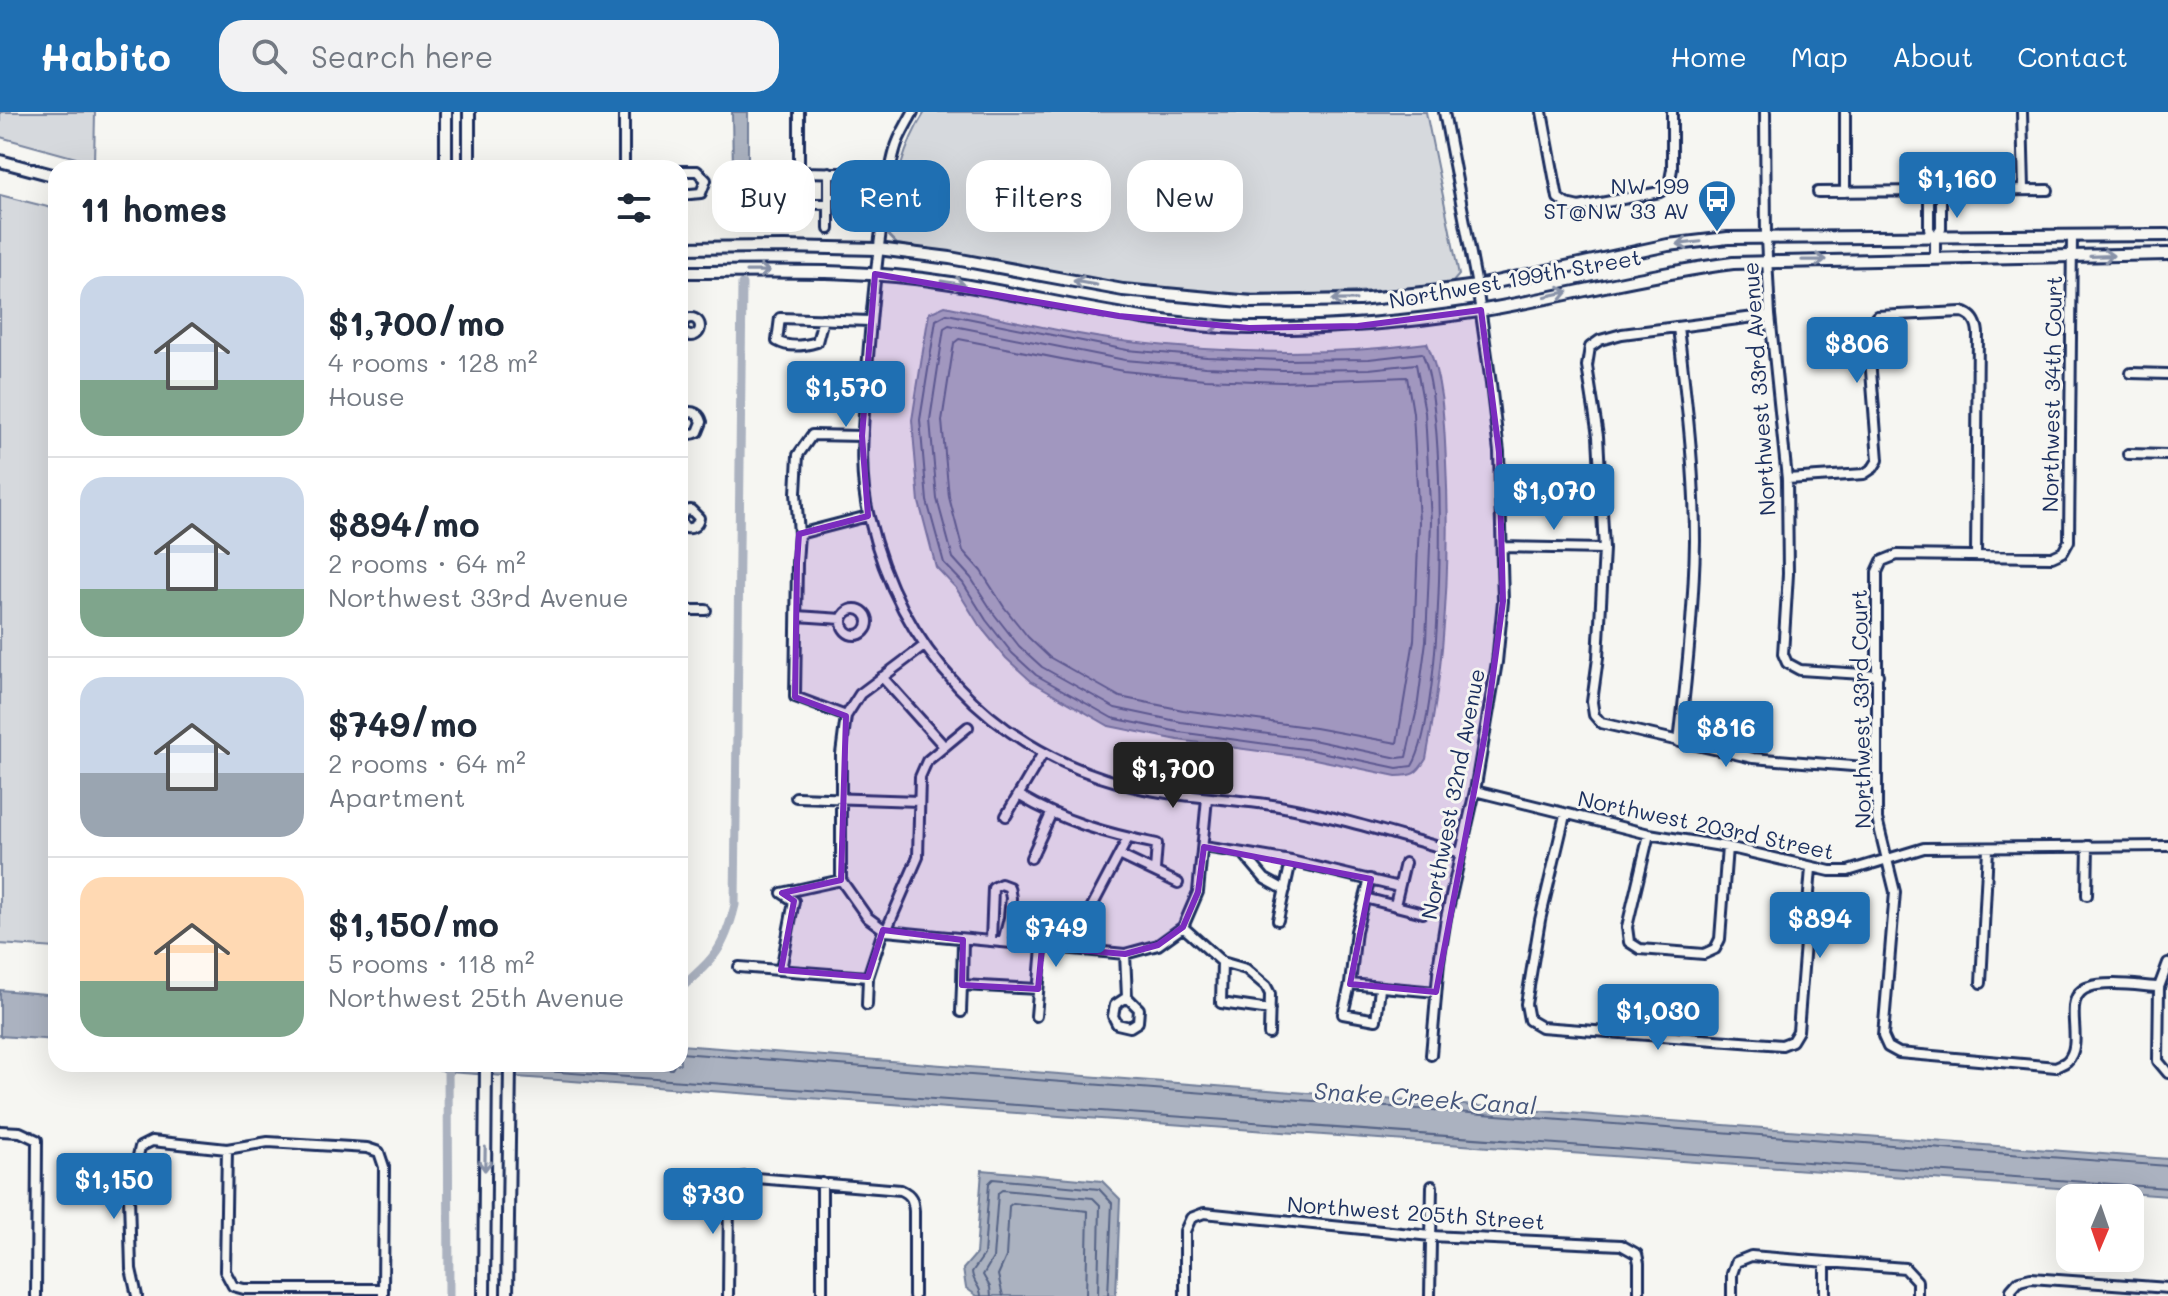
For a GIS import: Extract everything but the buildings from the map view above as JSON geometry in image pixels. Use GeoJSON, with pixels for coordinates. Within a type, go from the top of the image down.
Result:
{"type":"FeatureCollection","features":[{"type":"Feature","properties":{"kind":"main road"},"geometry":{"type":"LineString","coordinates":[[446,112],[446,160]]}},
{"type":"Feature","properties":{"kind":"main road"},"geometry":{"type":"LineString","coordinates":[[469,112],[469,160]]}},
{"type":"Feature","properties":{"kind":"main road"},"geometry":{"type":"LineString","coordinates":[[0,161],[48,174]]}},
{"type":"Feature","properties":{"kind":"main road","name":"Northwest 199th Street"},"geometry":{"type":"LineString","coordinates":[[688,248],[878,249],[950,258],[1123,290],[1252,302],[1359,300],[1477,286],[1668,245],[1728,238],[2168,235]]}},
{"type":"Feature","properties":{"kind":"main road","name":"Northwest 199th Street"},"geometry":{"type":"LineString","coordinates":[[688,272],[875,274],[950,283],[1119,316],[1249,328],[1358,326],[1481,310],[1669,271],[1767,261],[2168,254]]}},
{"type":"Feature","properties":{"kind":"main road"},"geometry":{"type":"LineString","coordinates":[[484,1296],[486,1072]]}},
{"type":"Feature","properties":{"kind":"main road"},"geometry":{"type":"LineString","coordinates":[[507,1296],[510,1072]]}},
{"type":"Feature","properties":{"kind":"street"},"geometry":{"type":"LineString","coordinates":[[624,112],[624,160]]}},
{"type":"Feature","properties":{"kind":"street"},"geometry":{"type":"LineString","coordinates":[[799,112],[799,160]]}},
{"type":"Feature","properties":{"kind":"street"},"geometry":{"type":"LineString","coordinates":[[892,160],[895,147],[913,112]]}},
{"type":"Feature","properties":{"kind":"street","name":"Northwest 32nd Avenue"},"geometry":{"type":"LineString","coordinates":[[1431,1055],[1446,918],[1475,791],[1497,662],[1503,601],[1499,452],[1481,310],[1444,112]]}},
{"type":"Feature","properties":{"kind":"street"},"geometry":{"type":"LineString","coordinates":[[1542,112],[1558,198],[1579,207],[1660,192],[1669,185],[1672,112]]}},
{"type":"Feature","properties":{"kind":"street","name":"Northwest 33rd Avenue"},"geometry":{"type":"LineString","coordinates":[[1765,112],[1770,315],[1787,479],[1788,574],[1783,654],[1787,663],[1800,670],[1878,675]]}},
{"type":"Feature","properties":{"kind":"street"},"geometry":{"type":"LineString","coordinates":[[1845,112],[1845,192]]}},
{"type":"Feature","properties":{"kind":"street"},"geometry":{"type":"LineString","coordinates":[[2022,112],[2024,189]]}},
{"type":"Feature","properties":{"kind":"street"},"geometry":{"type":"LineString","coordinates":[[688,171],[700,172],[706,186],[697,195],[688,195]]}},
{"type":"Feature","properties":{"kind":"street"},"geometry":{"type":"LineString","coordinates":[[815,172],[829,172],[829,229]]}},
{"type":"Feature","properties":{"kind":"street"},"geometry":{"type":"LineString","coordinates":[[1818,192],[2048,190]]}},
{"type":"Feature","properties":{"kind":"street"},"geometry":{"type":"LineString","coordinates":[[1929,191],[1929,229],[1935,238]]}},
{"type":"Feature","properties":{"kind":"street"},"geometry":{"type":"LineString","coordinates":[[1935,259],[1935,238],[1941,229],[1941,191]]}},
{"type":"Feature","properties":{"kind":"street"},"geometry":{"type":"LineString","coordinates":[[815,204],[829,204]]}},
{"type":"Feature","properties":{"kind":"street"},"geometry":{"type":"LineString","coordinates":[[881,232],[870,321],[862,436],[868,516],[884,568],[908,620],[954,684],[1012,735],[1043,753],[1121,784],[1276,806],[1461,853]]}},
{"type":"Feature","properties":{"kind":"street","name":"Northwest 34th Court"},"geometry":{"type":"LineString","coordinates":[[1976,556],[2052,557],[2063,552],[2069,541],[2072,236]]}},
{"type":"Feature","properties":{"kind":"street"},"geometry":{"type":"LineString","coordinates":[[1787,479],[1864,474],[1878,460],[1868,333],[1873,320],[1884,314],[1962,312],[1973,318],[1978,333],[1976,556]]}},
{"type":"Feature","properties":{"kind":"street"},"geometry":{"type":"LineString","coordinates":[[1770,315],[1622,334],[1600,340],[1590,347],[1587,366],[1598,436],[1604,549],[1592,702],[1594,715],[1601,723],[1753,758],[1877,768]]}},
{"type":"Feature","properties":{"kind":"street"},"geometry":{"type":"LineString","coordinates":[[823,319],[817,342],[784,345],[777,341],[780,318],[823,319],[870,321]]}},
{"type":"Feature","properties":{"kind":"street"},"geometry":{"type":"LineString","coordinates":[[1678,327],[1692,459],[1695,538],[1691,646],[1679,742]]}},
{"type":"Feature","properties":{"kind":"street"},"geometry":{"type":"LineString","coordinates":[[2131,373],[2168,374]]}},
{"type":"Feature","properties":{"kind":"street"},"geometry":{"type":"LineString","coordinates":[[846,716],[795,697],[798,455],[812,435],[862,436]]}},
{"type":"Feature","properties":{"kind":"street"},"geometry":{"type":"LineString","coordinates":[[2128,454],[2168,455]]}},
{"type":"Feature","properties":{"kind":"street"},"geometry":{"type":"LineString","coordinates":[[799,534],[868,516]]}},
{"type":"Feature","properties":{"kind":"street"},"geometry":{"type":"LineString","coordinates":[[1503,547],[1604,549]]}},
{"type":"Feature","properties":{"kind":"street","name":"Northwest 33rd Court"},"geometry":{"type":"LineString","coordinates":[[1976,556],[1897,555],[1882,561],[1877,572],[1877,819],[1895,892],[1883,1036],[1888,1047],[1899,1053],[2056,1067],[2067,1061],[2074,1049],[2074,1001],[2080,991],[2092,985],[2159,987]]}},
{"type":"Feature","properties":{"kind":"street"},"geometry":{"type":"LineString","coordinates":[[688,610],[706,610]]}},
{"type":"Feature","properties":{"kind":"street"},"geometry":{"type":"LineString","coordinates":[[797,616],[842,619]]}},
{"type":"Feature","properties":{"kind":"street"},"geometry":{"type":"LineString","coordinates":[[924,646],[860,694],[846,716],[841,754],[841,880],[867,917],[886,931],[1125,954],[1158,945],[1183,927],[1198,892],[1207,798]]}},
{"type":"Feature","properties":{"kind":"street"},"geometry":{"type":"LineString","coordinates":[[882,677],[943,745]]}},
{"type":"Feature","properties":{"kind":"street"},"geometry":{"type":"LineString","coordinates":[[867,1005],[868,977],[883,931],[886,931],[918,857],[920,777],[927,761],[968,727]]}},
{"type":"Feature","properties":{"kind":"street"},"geometry":{"type":"LineString","coordinates":[[1006,816],[1043,753]]}},
{"type":"Feature","properties":{"kind":"street","name":"Northwest 203rd Street"},"geometry":{"type":"LineString","coordinates":[[1475,791],[1649,834],[1727,847],[1811,868],[1848,871],[1924,848],[2168,846]]}},
{"type":"Feature","properties":{"kind":"street"},"geometry":{"type":"LineString","coordinates":[[1020,796],[1051,814],[1091,829],[1157,844],[1155,870]]}},
{"type":"Feature","properties":{"kind":"street"},"geometry":{"type":"LineString","coordinates":[[796,797],[919,801]]}},
{"type":"Feature","properties":{"kind":"street"},"geometry":{"type":"LineString","coordinates":[[1031,858],[1051,814]]}},
{"type":"Feature","properties":{"kind":"street"},"geometry":{"type":"LineString","coordinates":[[1565,815],[1540,920],[1526,1004],[1529,1020],[1541,1027],[1782,1045],[1792,1041],[1798,1031],[1811,868]]}},
{"type":"Feature","properties":{"kind":"street"},"geometry":{"type":"LineString","coordinates":[[1649,834],[1627,927],[1629,942],[1640,949],[1704,954],[1715,949],[1720,939],[1727,847]]}},
{"type":"Feature","properties":{"kind":"street"},"geometry":{"type":"LineString","coordinates":[[1086,950],[1088,914],[1128,838]]}},
{"type":"Feature","properties":{"kind":"street"},"geometry":{"type":"LineString","coordinates":[[2087,895],[2088,846]]}},
{"type":"Feature","properties":{"kind":"street"},"geometry":{"type":"LineString","coordinates":[[1204,847],[1291,861],[1399,887]]}},
{"type":"Feature","properties":{"kind":"street"},"geometry":{"type":"LineString","coordinates":[[1981,983],[1988,849]]}},
{"type":"Feature","properties":{"kind":"street"},"geometry":{"type":"LineString","coordinates":[[1243,853],[1265,879],[1285,890]]}},
{"type":"Feature","properties":{"kind":"street"},"geometry":{"type":"LineString","coordinates":[[1119,855],[1178,883]]}},
{"type":"Feature","properties":{"kind":"street"},"geometry":{"type":"LineString","coordinates":[[1278,920],[1291,861]]}},
{"type":"Feature","properties":{"kind":"street"},"geometry":{"type":"LineString","coordinates":[[1395,905],[1405,863]]}},
{"type":"Feature","properties":{"kind":"street"},"geometry":{"type":"LineString","coordinates":[[1370,879],[1353,948],[1350,984],[1343,1014],[1376,1020],[1380,989]]}},
{"type":"Feature","properties":{"kind":"street"},"geometry":{"type":"LineString","coordinates":[[781,970],[794,901],[782,893],[841,880]]}},
{"type":"Feature","properties":{"kind":"street"},"geometry":{"type":"LineString","coordinates":[[991,941],[993,888],[1001,884],[1009,887],[1011,898],[1003,942]]}},
{"type":"Feature","properties":{"kind":"street"},"geometry":{"type":"LineString","coordinates":[[1365,898],[1423,913]]}},
{"type":"Feature","properties":{"kind":"street"},"geometry":{"type":"LineString","coordinates":[[1183,927],[1222,962],[1246,969],[1266,986],[1270,994],[1269,1034]]}},
{"type":"Feature","properties":{"kind":"street"},"geometry":{"type":"LineString","coordinates":[[961,1012],[963,940]]}},
{"type":"Feature","properties":{"kind":"street"},"geometry":{"type":"LineString","coordinates":[[1036,1016],[1042,947]]}},
{"type":"Feature","properties":{"kind":"street"},"geometry":{"type":"LineString","coordinates":[[1125,954],[1127,997]]}},
{"type":"Feature","properties":{"kind":"street"},"geometry":{"type":"LineString","coordinates":[[1222,962],[1221,1003],[1270,1010]]}},
{"type":"Feature","properties":{"kind":"street"},"geometry":{"type":"LineString","coordinates":[[2167,1072],[2158,1061],[2159,987],[2168,963]]}},
{"type":"Feature","properties":{"kind":"street"},"geometry":{"type":"LineString","coordinates":[[739,967],[868,977]]}},
{"type":"Feature","properties":{"kind":"street"},"geometry":{"type":"LineString","coordinates":[[1350,984],[1436,992]]}},
{"type":"Feature","properties":{"kind":"street"},"geometry":{"type":"LineString","coordinates":[[962,985],[1038,989]]}},
{"type":"Feature","properties":{"kind":"street"},"geometry":{"type":"LineString","coordinates":[[0,1131],[20,1132],[37,1140],[36,1296]]}},
{"type":"Feature","properties":{"kind":"street"},"geometry":{"type":"LineString","coordinates":[[137,1296],[131,1269],[129,1197],[140,1147],[152,1141],[227,1149],[268,1142],[367,1148],[379,1152],[384,1167],[383,1293],[244,1289],[233,1286],[225,1271],[227,1149]]}},
{"type":"Feature","properties":{"kind":"street"},"geometry":{"type":"LineString","coordinates":[[728,1296],[729,1192],[732,1183],[744,1177],[901,1190],[909,1194],[914,1211],[914,1296]]}},
{"type":"Feature","properties":{"kind":"street"},"geometry":{"type":"LineString","coordinates":[[822,1183],[822,1296]]}},
{"type":"Feature","properties":{"kind":"street"},"geometry":{"type":"LineString","coordinates":[[1430,1296],[1432,1186]]}},
{"type":"Feature","properties":{"kind":"street","name":"Northwest 205th Street"},"geometry":{"type":"LineString","coordinates":[[1185,1296],[1185,1231],[1191,1218],[1204,1213],[1431,1236],[1621,1245],[1637,1254],[1639,1296]]}},
{"type":"Feature","properties":{"kind":"street"},"geometry":{"type":"LineString","coordinates":[[1732,1296],[1732,1274],[1736,1262],[1751,1256],[1905,1268],[1917,1281],[1917,1296]]}},
{"type":"Feature","properties":{"kind":"street"},"geometry":{"type":"LineString","coordinates":[[1825,1262],[1825,1296]]}},
{"type":"Feature","properties":{"kind":"street"},"geometry":{"type":"LineString","coordinates":[[2011,1296],[2011,1290],[2019,1281],[2031,1278],[2168,1288]]}},
{"type":"Feature","properties":{"kind":"highlighted area"},"geometry":{"type":"Polygon","coordinates":[[[875,274],[1119,316],[1249,328],[1358,326],[1481,310],[1499,452],[1503,601],[1485,734],[1436,992],[1350,984],[1371,879],[1204,847],[1198,892],[1183,927],[1158,945],[1125,954],[1042,947],[1038,989],[962,985],[963,940],[883,930],[868,977],[781,970],[794,901],[782,893],[841,880],[846,716],[795,697],[797,563],[799,534],[868,516],[862,436],[875,274]]]}},
{"type":"Feature","properties":{"kind":"shaded area"},"geometry":{"type":"Polygon","coordinates":[[[0,112],[95,112],[94,160],[83,160],[0,137],[0,112]]]}},
{"type":"Feature","properties":{"kind":"shaded area"},"geometry":{"type":"Polygon","coordinates":[[[925,112],[1426,112],[1459,275],[1452,283],[1378,291],[1267,295],[1192,292],[1122,284],[897,244],[889,236],[890,232],[950,232],[950,160],[903,160],[925,112]]]}},
{"type":"Feature","properties":{"kind":"shaded area"},"geometry":{"type":"Polygon","coordinates":[[[0,195],[48,207],[48,947],[0,944],[0,195]]]}},
{"type":"Feature","properties":{"kind":"water"},"geometry":{"type":"Polygon","coordinates":[[[732,112],[748,112],[748,160],[733,160],[732,112]]]}},
{"type":"Feature","properties":{"kind":"water"},"geometry":{"type":"Polygon","coordinates":[[[945,306],[1107,339],[1204,349],[1316,352],[1427,343],[1440,387],[1443,416],[1447,574],[1433,722],[1426,759],[1417,771],[1411,775],[1396,776],[1310,758],[1178,740],[1109,726],[1031,681],[1006,658],[979,625],[956,588],[936,567],[919,502],[912,420],[929,313],[945,306]]]}},
{"type":"Feature","properties":{"kind":"water"},"geometry":{"type":"Polygon","coordinates":[[[0,990],[48,994],[48,1039],[0,1036],[0,990]]]}},
{"type":"Feature","properties":{"kind":"water","name":"Snake Creek Canal"},"geometry":{"type":"Polygon","coordinates":[[[688,1046],[2168,1159],[2168,1196],[2144,1194],[2144,1184],[2056,1184],[2056,1188],[448,1072],[688,1072],[688,1046]]]}},
{"type":"Feature","properties":{"kind":"water"},"geometry":{"type":"Polygon","coordinates":[[[982,1170],[1102,1181],[1120,1199],[1116,1296],[977,1296],[966,1288],[963,1269],[976,1254],[982,1170]]]}},
{"type":"Feature","properties":{"kind":"waterway"},"geometry":{"type":"LineString","coordinates":[[688,981],[722,943],[735,905],[742,284]]}},
{"type":"Feature","properties":{"kind":"waterway"},"geometry":{"type":"LineString","coordinates":[[448,1072],[449,1296]]}},
{"type":"Feature","properties":{"kind":"place","name":"NW 199 ST@NW 33 AV"},"geometry":{"type":"Point","coordinates":[1717,233]}}]}
